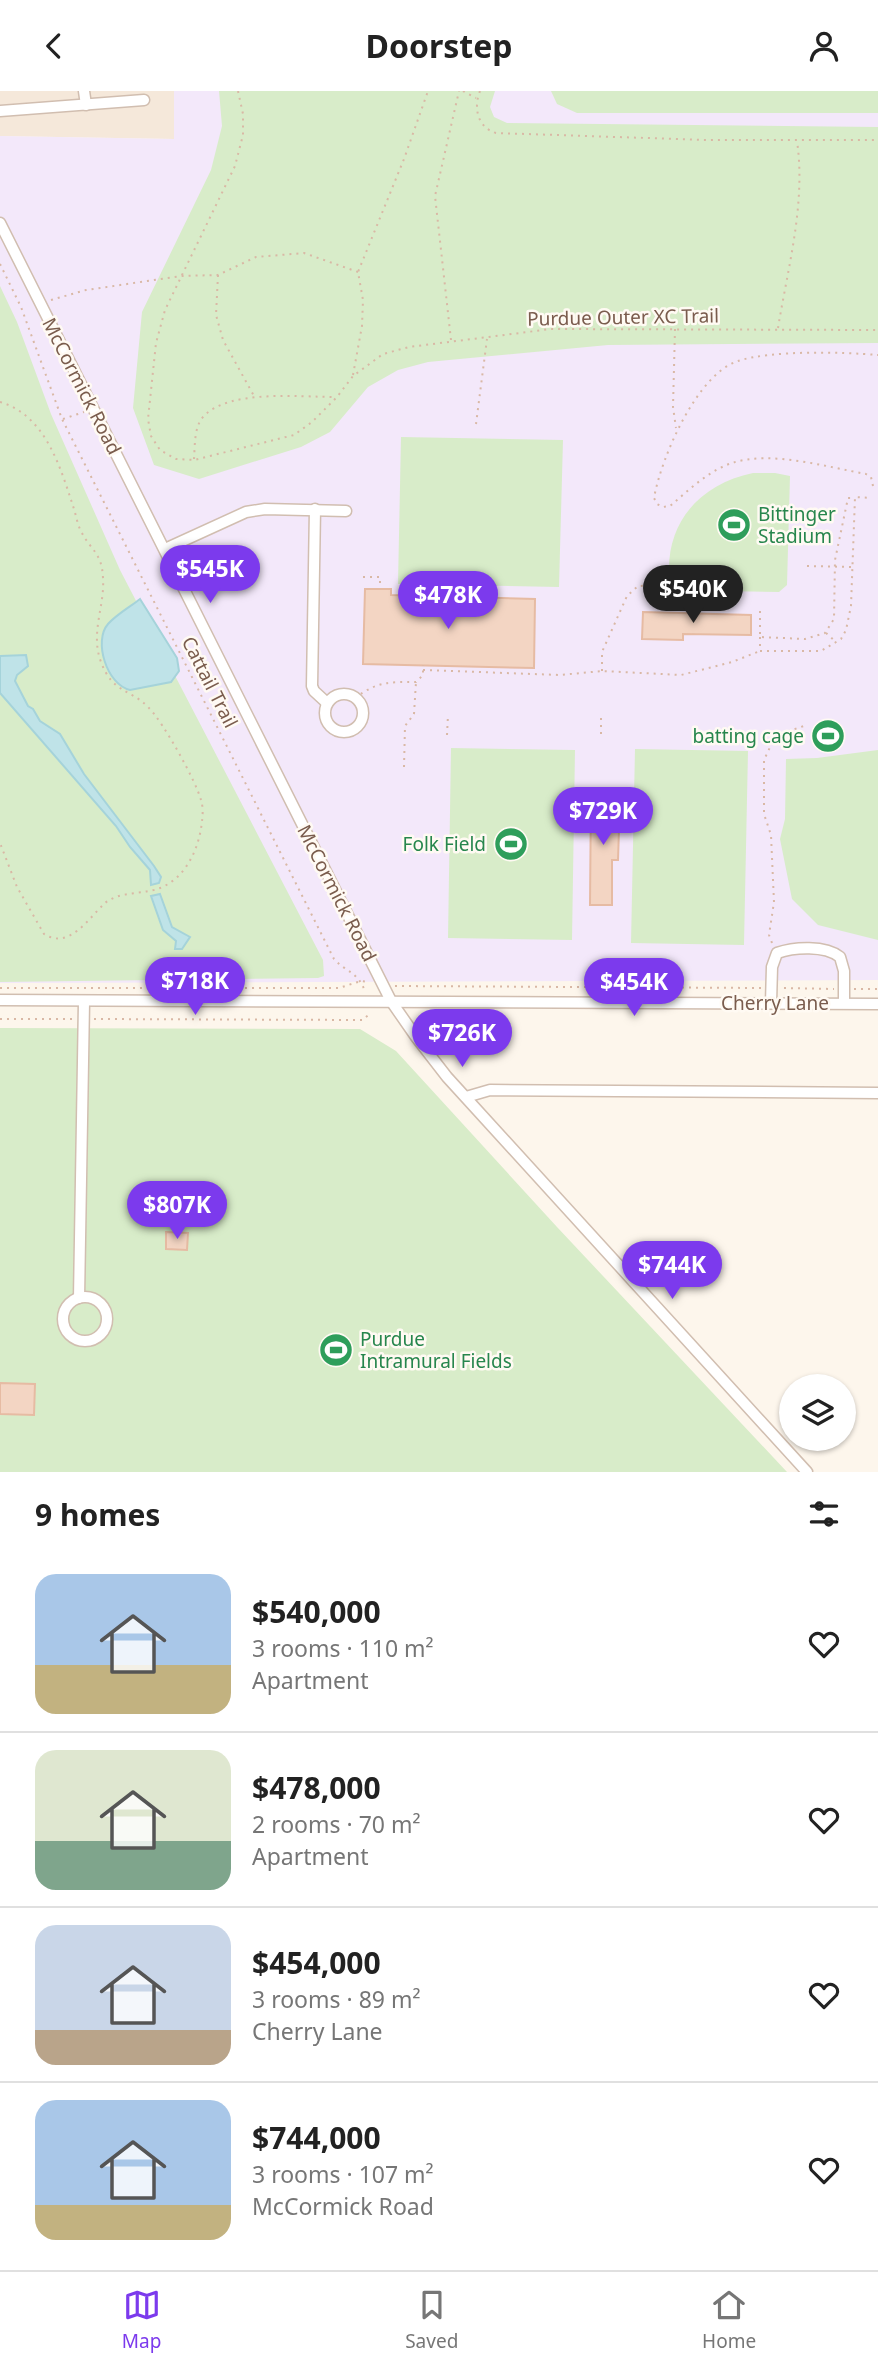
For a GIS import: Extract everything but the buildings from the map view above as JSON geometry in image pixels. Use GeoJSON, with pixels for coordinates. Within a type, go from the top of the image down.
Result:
{"type":"FeatureCollection","features":[{"type":"Feature","properties":{"kind":"street"},"geometry":{"type":"LineString","coordinates":[[84,91],[86,105]]}},
{"type":"Feature","properties":{"kind":"street"},"geometry":{"type":"LineString","coordinates":[[0,111],[144,100]]}},
{"type":"Feature","properties":{"kind":"street","name":"McCormick Road"},"geometry":{"type":"LineString","coordinates":[[0,223],[391,1001],[416,1037],[466,1097],[807,1472]]}},
{"type":"Feature","properties":{"kind":"street"},"geometry":{"type":"LineString","coordinates":[[165,549],[246,512],[265,509],[346,511]]}},
{"type":"Feature","properties":{"kind":"street"},"geometry":{"type":"LineString","coordinates":[[315,509],[312,686],[327,703]]}},
{"type":"Feature","properties":{"kind":"street"},"geometry":{"type":"LineString","coordinates":[[344,694],[355,698],[362,708],[358,725],[348,731],[335,730],[325,715],[327,703],[337,695],[344,694]]}},
{"type":"Feature","properties":{"kind":"street"},"geometry":{"type":"LineString","coordinates":[[771,1003],[772,967],[777,953],[797,949],[834,953],[843,964],[844,1003]]}},
{"type":"Feature","properties":{"kind":"street","name":"Cherry Lane"},"geometry":{"type":"LineString","coordinates":[[0,1000],[878,1004]]}},
{"type":"Feature","properties":{"kind":"street"},"geometry":{"type":"LineString","coordinates":[[79,1298],[84,1002]]}},
{"type":"Feature","properties":{"kind":"street"},"geometry":{"type":"LineString","coordinates":[[466,1097],[490,1090],[878,1093]]}},
{"type":"Feature","properties":{"kind":"street"},"geometry":{"type":"LineString","coordinates":[[79,1298],[93,1299],[104,1308],[104,1329],[94,1339],[79,1340],[64,1326],[67,1305],[79,1298]]}},
{"type":"Feature","properties":{"kind":"path"},"geometry":{"type":"LineString","coordinates":[[238,91],[243,114],[243,135],[235,166],[165,310],[160,326],[148,419],[151,436],[160,450],[176,459],[194,460],[197,429],[202,418],[219,404],[254,397],[337,397]]}},
{"type":"Feature","properties":{"kind":"path"},"geometry":{"type":"LineString","coordinates":[[353,376],[362,326],[363,300],[358,272],[428,91]]}},
{"type":"Feature","properties":{"kind":"path"},"geometry":{"type":"LineString","coordinates":[[451,341],[435,196],[461,91],[477,98]]}},
{"type":"Feature","properties":{"kind":"path"},"geometry":{"type":"LineString","coordinates":[[480,91],[477,111],[488,131],[496,133],[706,140],[878,140]]}},
{"type":"Feature","properties":{"kind":"path"},"geometry":{"type":"LineString","coordinates":[[778,328],[799,197],[800,165],[796,140]]}},
{"type":"Feature","properties":{"kind":"path"},"geometry":{"type":"LineString","coordinates":[[41,305],[86,290],[182,276],[218,275],[256,257],[304,253],[358,272]]}},
{"type":"Feature","properties":{"kind":"path","name":"Cattail Trail"},"geometry":{"type":"LineString","coordinates":[[0,264],[21,307],[62,419],[334,959],[359,976],[362,983]]}},
{"type":"Feature","properties":{"kind":"path"},"geometry":{"type":"LineString","coordinates":[[218,275],[216,315],[223,340],[254,397]]}},
{"type":"Feature","properties":{"kind":"path"},"geometry":{"type":"LineString","coordinates":[[675,328],[673,407],[676,429]]}},
{"type":"Feature","properties":{"kind":"path","name":"Purdue Outer XC Trail"},"geometry":{"type":"LineString","coordinates":[[194,460],[293,435],[312,422],[353,376],[383,354],[409,347],[551,329],[878,330]]}},
{"type":"Feature","properties":{"kind":"path"},"geometry":{"type":"LineString","coordinates":[[476,424],[487,338]]}},
{"type":"Feature","properties":{"kind":"path"},"geometry":{"type":"LineString","coordinates":[[873,486],[871,477],[866,474],[814,464],[757,458],[732,463],[702,478],[670,506],[657,504],[654,498],[676,429],[718,372],[736,361],[761,356],[878,355]]}},
{"type":"Feature","properties":{"kind":"path"},"geometry":{"type":"LineString","coordinates":[[0,402],[22,412],[41,431],[59,465],[81,533],[95,549],[101,565],[104,580],[96,630],[100,659],[108,678],[120,690],[147,705],[161,721],[201,800],[202,820],[198,841],[189,862],[177,879],[167,887],[120,895],[106,902],[84,925],[61,939],[50,938],[44,934],[17,887],[0,843]]}},
{"type":"Feature","properties":{"kind":"path"},"geometry":{"type":"LineString","coordinates":[[62,419],[94,409]]}},
{"type":"Feature","properties":{"kind":"path"},"geometry":{"type":"LineString","coordinates":[[760,637],[805,639],[825,633],[834,619],[835,567],[848,498],[872,498]]}},
{"type":"Feature","properties":{"kind":"path"},"geometry":{"type":"LineString","coordinates":[[423,670],[560,675],[602,671],[681,675],[721,666],[760,650],[821,651],[835,642],[846,630],[849,621],[855,498]]}},
{"type":"Feature","properties":{"kind":"path"},"geometry":{"type":"LineString","coordinates":[[807,566],[853,567]]}},
{"type":"Feature","properties":{"kind":"path"},"geometry":{"type":"LineString","coordinates":[[362,577],[380,577],[380,588]]}},
{"type":"Feature","properties":{"kind":"path"},"geometry":{"type":"LineString","coordinates":[[602,671],[601,652],[627,596],[638,586],[670,585]]}},
{"type":"Feature","properties":{"kind":"path"},"geometry":{"type":"LineString","coordinates":[[760,611],[760,650]]}},
{"type":"Feature","properties":{"kind":"path"},"geometry":{"type":"LineString","coordinates":[[825,633],[835,642]]}},
{"type":"Feature","properties":{"kind":"path"},"geometry":{"type":"LineString","coordinates":[[355,698],[371,686],[382,683],[421,680],[423,665]]}},
{"type":"Feature","properties":{"kind":"path"},"geometry":{"type":"LineString","coordinates":[[404,767],[405,726],[414,714],[416,682]]}},
{"type":"Feature","properties":{"kind":"path"},"geometry":{"type":"LineString","coordinates":[[447,735],[448,715]]}},
{"type":"Feature","properties":{"kind":"path"},"geometry":{"type":"LineString","coordinates":[[601,718],[601,737]]}},
{"type":"Feature","properties":{"kind":"path"},"geometry":{"type":"LineString","coordinates":[[777,953],[769,935],[774,902],[771,835],[764,814],[764,760],[772,743],[783,733],[807,725]]}},
{"type":"Feature","properties":{"kind":"path"},"geometry":{"type":"LineString","coordinates":[[0,988],[339,988],[362,983],[399,987],[878,989]]}},
{"type":"Feature","properties":{"kind":"path"},"geometry":{"type":"LineString","coordinates":[[93,1019],[362,1020],[371,1014],[372,1010]]}},
{"type":"Feature","properties":{"kind":"path"},"geometry":{"type":"LineString","coordinates":[[0,1019],[75,1019]]}},
{"type":"Feature","properties":{"kind":"shaded area"},"geometry":{"type":"Polygon","coordinates":[[[0,91],[174,91],[174,139],[0,136],[0,91]]]}},
{"type":"Feature","properties":{"kind":"shaded area"},"geometry":{"type":"Polygon","coordinates":[[[174,91],[878,91],[878,980],[0,983],[0,136],[174,139],[174,91]]]}},
{"type":"Feature","properties":{"kind":"green space"},"geometry":{"type":"Polygon","coordinates":[[[219,91],[495,91],[490,107],[494,117],[507,123],[878,127],[878,343],[608,345],[428,362],[398,370],[368,387],[330,432],[301,447],[199,479],[154,465],[133,408],[142,312],[211,170],[222,126],[219,91]]]}},
{"type":"Feature","properties":{"kind":"green space"},"geometry":{"type":"Polygon","coordinates":[[[551,91],[878,91],[878,113],[577,113],[557,104],[551,91]]]}},
{"type":"Feature","properties":{"kind":"green space"},"geometry":{"type":"Polygon","coordinates":[[[0,286],[17,322],[51,414],[120,570],[323,960],[324,976],[0,982],[0,286]]]}},
{"type":"Feature","properties":{"kind":"green space"},"geometry":{"type":"Polygon","coordinates":[[[401,437],[563,440],[559,587],[398,584],[401,437]]]}},
{"type":"Feature","properties":{"kind":"green space","name":"Bittinger Stadium"},"geometry":{"type":"Polygon","coordinates":[[[753,473],[790,476],[787,585],[779,592],[671,590],[671,548],[686,513],[714,488],[753,473]]]}},
{"type":"Feature","properties":{"kind":"green space","name":"Folk Field"},"geometry":{"type":"Polygon","coordinates":[[[451,748],[575,750],[572,940],[448,938],[451,748]]]}},
{"type":"Feature","properties":{"kind":"green space"},"geometry":{"type":"Polygon","coordinates":[[[635,749],[748,751],[744,945],[631,943],[635,749]]]}},
{"type":"Feature","properties":{"kind":"green space"},"geometry":{"type":"Polygon","coordinates":[[[878,750],[878,940],[818,925],[792,899],[780,839],[785,819],[786,759],[878,750]]]}},
{"type":"Feature","properties":{"kind":"green space","name":"Purdue Intramural Fields"},"geometry":{"type":"Polygon","coordinates":[[[0,1028],[360,1029],[396,1051],[787,1472],[0,1472],[0,1028]]]}},
{"type":"Feature","properties":{"kind":"water"},"geometry":{"type":"Polygon","coordinates":[[[140,599],[177,658],[179,671],[171,682],[130,690],[115,680],[109,671],[102,651],[102,641],[108,624],[140,599]]]}},
{"type":"Feature","properties":{"kind":"water"},"geometry":{"type":"Polygon","coordinates":[[[26,655],[28,666],[17,675],[15,681],[28,706],[40,721],[60,734],[84,774],[154,866],[161,877],[159,883],[151,885],[150,870],[116,826],[0,693],[0,656],[26,655]]]}},
{"type":"Feature","properties":{"kind":"water"},"geometry":{"type":"Polygon","coordinates":[[[160,894],[172,927],[190,937],[182,949],[175,949],[176,941],[163,930],[151,896],[160,894]]]}},
{"type":"Feature","properties":{"kind":"place","name":"Bittinger Stadium"},"geometry":{"type":"Point","coordinates":[734,525]}},
{"type":"Feature","properties":{"kind":"place","name":"batting cage"},"geometry":{"type":"Point","coordinates":[828,736]}},
{"type":"Feature","properties":{"kind":"place","name":"Folk Field"},"geometry":{"type":"Point","coordinates":[511,844]}},
{"type":"Feature","properties":{"kind":"place","name":"Purdue Intramural Fields"},"geometry":{"type":"Point","coordinates":[336,1350]}}]}
